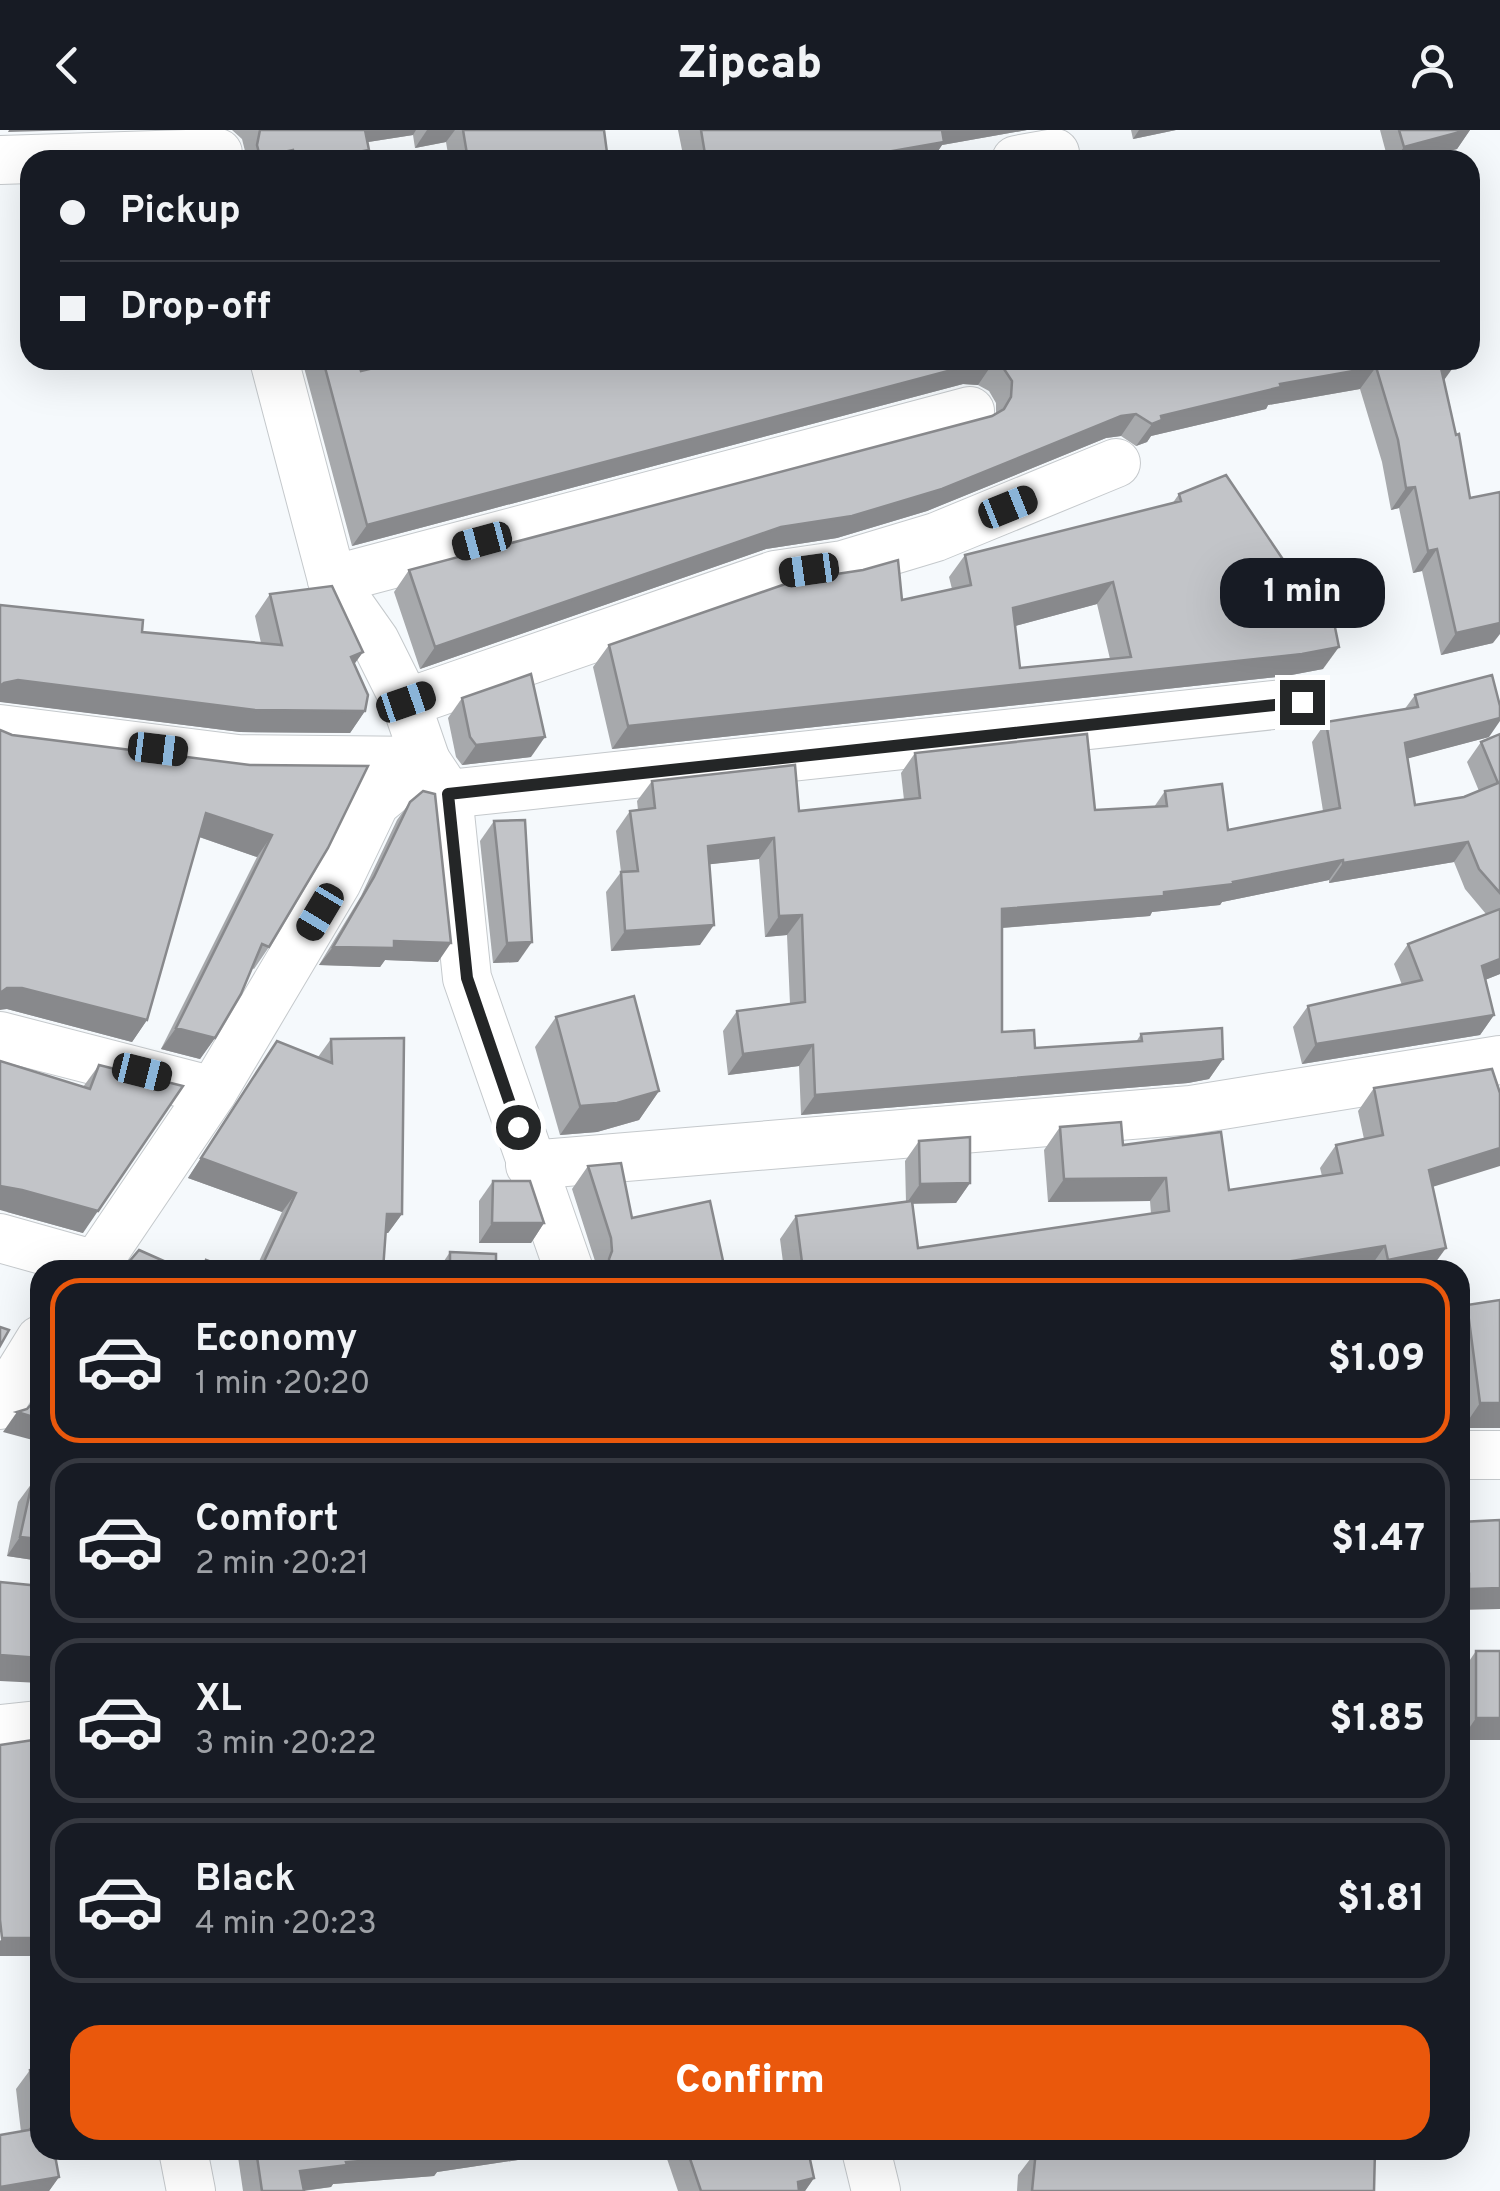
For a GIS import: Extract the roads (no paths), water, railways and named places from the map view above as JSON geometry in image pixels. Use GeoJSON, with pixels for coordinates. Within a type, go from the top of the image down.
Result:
{"type":"FeatureCollection","features":[{"type":"Feature","properties":{"kind":"street"},"geometry":{"type":"LineString","coordinates":[[180,150],[216,148]]}},
{"type":"Feature","properties":{"kind":"street"},"geometry":{"type":"LineString","coordinates":[[277,370],[332,580],[375,640],[437,778],[467,978],[565,1260]]}},
{"type":"Feature","properties":{"kind":"street"},"geometry":{"type":"LineString","coordinates":[[332,580],[970,412]]}},
{"type":"Feature","properties":{"kind":"street"},"geometry":{"type":"LineString","coordinates":[[406,702],[776,575],[843,565],[936,536],[1116,463]]}},
{"type":"Feature","properties":{"kind":"street"},"geometry":{"type":"LineString","coordinates":[[0,730],[437,778],[1302,702]]}},
{"type":"Feature","properties":{"kind":"street"},"geometry":{"type":"LineString","coordinates":[[99,1260],[212,1090],[338,882],[375,803],[437,778]]}},
{"type":"Feature","properties":{"kind":"street"},"geometry":{"type":"LineString","coordinates":[[0,1036],[212,1090]]}},
{"type":"Feature","properties":{"kind":"street"},"geometry":{"type":"LineString","coordinates":[[530,1164],[1191,1110],[1500,1060]]}},
{"type":"Feature","properties":{"kind":"street"},"geometry":{"type":"LineString","coordinates":[[0,1238],[71,1260]]}},
{"type":"Feature","properties":{"kind":"street"},"geometry":{"type":"LineString","coordinates":[[0,1405],[30,1356]]}},
{"type":"Feature","properties":{"kind":"street"},"geometry":{"type":"LineString","coordinates":[[1470,1455],[1500,1455]]}},
{"type":"Feature","properties":{"kind":"street"},"geometry":{"type":"LineString","coordinates":[[0,1729],[30,1726]]}},
{"type":"Feature","properties":{"kind":"street"},"geometry":{"type":"LineString","coordinates":[[185,2160],[191,2191]]}},
{"type":"Feature","properties":{"kind":"street"},"geometry":{"type":"LineString","coordinates":[[868,2160],[876,2191]]}}]}
